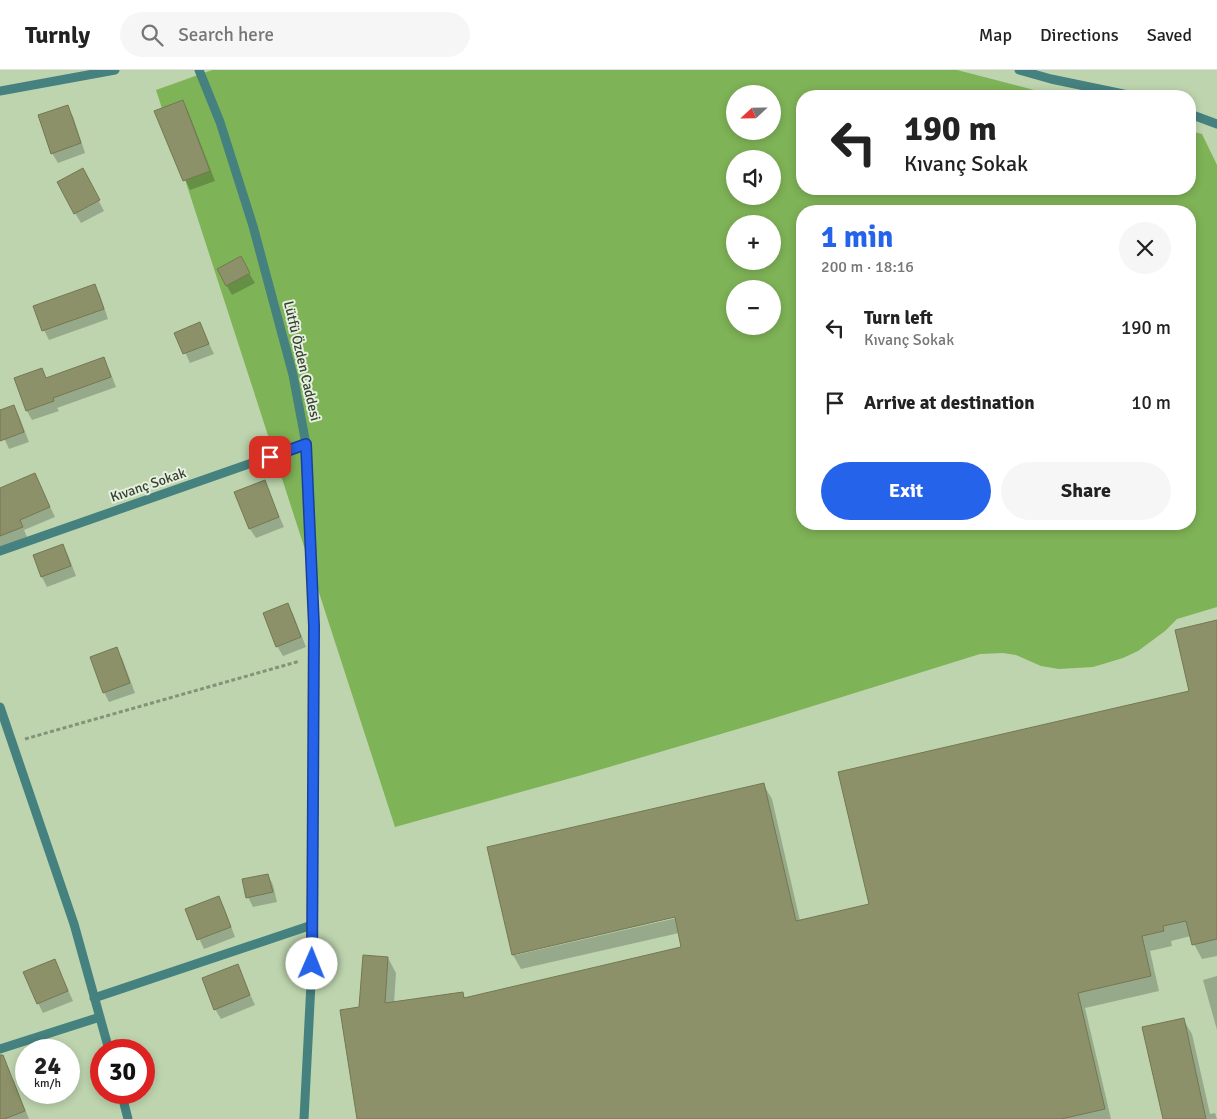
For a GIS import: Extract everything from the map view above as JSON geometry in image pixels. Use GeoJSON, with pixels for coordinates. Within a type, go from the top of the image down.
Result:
{"type":"FeatureCollection","features":[{"type":"Feature","properties":{"kind":"street"},"geometry":{"type":"LineString","coordinates":[[0,91],[115,70]]}},
{"type":"Feature","properties":{"kind":"street","name":"Lütfü Özden Caddesi"},"geometry":{"type":"LineString","coordinates":[[199,70],[220,122],[253,226],[293,375],[306,444],[314,617],[314,657],[312,925],[304,1119]]}},
{"type":"Feature","properties":{"kind":"street"},"geometry":{"type":"LineString","coordinates":[[1019,70],[1104,90]]}},
{"type":"Feature","properties":{"kind":"street"},"geometry":{"type":"LineString","coordinates":[[1196,116],[1217,124]]}},
{"type":"Feature","properties":{"kind":"street","name":"Kıvanç Sokak"},"geometry":{"type":"LineString","coordinates":[[0,551],[306,444]]}},
{"type":"Feature","properties":{"kind":"street"},"geometry":{"type":"LineString","coordinates":[[0,707],[74,924],[106,1039]]}},
{"type":"Feature","properties":{"kind":"street"},"geometry":{"type":"LineString","coordinates":[[94,998],[312,925]]}},
{"type":"Feature","properties":{"kind":"street"},"geometry":{"type":"LineString","coordinates":[[0,1049],[100,1017]]}},
{"type":"Feature","properties":{"kind":"street"},"geometry":{"type":"LineString","coordinates":[[124,1104],[128,1119]]}},
{"type":"Feature","properties":{"kind":"path"},"geometry":{"type":"LineString","coordinates":[[12,742],[314,657]]}},
{"type":"Feature","properties":{"kind":"green space"},"geometry":{"type":"Polygon","coordinates":[[[212,70],[957,70],[1034,90],[796,90],[796,195],[1196,195],[1196,132],[1202,134],[1217,165],[1217,607],[1177,619],[1165,631],[1138,651],[1123,658],[1093,667],[1059,669],[1041,666],[1016,655],[1003,653],[980,654],[582,775],[395,827],[156,90],[212,70]]]}},
{"type":"Feature","properties":{"kind":"building"},"geometry":{"type":"Polygon","coordinates":[[[183,100],[210,171],[183,181],[154,111],[183,100]]]}},
{"type":"Feature","properties":{"kind":"building"},"geometry":{"type":"Polygon","coordinates":[[[68,105],[81,143],[51,154],[38,115],[68,105]]]}},
{"type":"Feature","properties":{"kind":"building"},"geometry":{"type":"Polygon","coordinates":[[[83,168],[100,200],[74,214],[57,182],[83,168]]]}},
{"type":"Feature","properties":{"kind":"building"},"geometry":{"type":"Polygon","coordinates":[[[241,256],[250,273],[226,286],[217,269],[241,256]]]}},
{"type":"Feature","properties":{"kind":"building"},"geometry":{"type":"Polygon","coordinates":[[[95,284],[104,309],[42,331],[33,306],[95,284]]]}},
{"type":"Feature","properties":{"kind":"building"},"geometry":{"type":"Polygon","coordinates":[[[200,322],[209,344],[183,354],[174,333],[200,322]]]}},
{"type":"Feature","properties":{"kind":"building"},"geometry":{"type":"Polygon","coordinates":[[[104,357],[111,377],[53,398],[54,401],[26,411],[14,378],[42,368],[46,378],[104,357]]]}},
{"type":"Feature","properties":{"kind":"building"},"geometry":{"type":"Polygon","coordinates":[[[14,405],[24,432],[0,441],[0,410],[14,405]]]}},
{"type":"Feature","properties":{"kind":"building"},"geometry":{"type":"Polygon","coordinates":[[[35,473],[50,507],[20,520],[23,527],[0,536],[0,488],[35,473]]]}},
{"type":"Feature","properties":{"kind":"building"},"geometry":{"type":"Polygon","coordinates":[[[265,480],[279,517],[249,529],[234,492],[265,480]]]}},
{"type":"Feature","properties":{"kind":"building"},"geometry":{"type":"Polygon","coordinates":[[[63,544],[71,566],[41,577],[33,555],[63,544]]]}},
{"type":"Feature","properties":{"kind":"building"},"geometry":{"type":"Polygon","coordinates":[[[288,603],[301,637],[276,647],[263,613],[288,603]]]}},
{"type":"Feature","properties":{"kind":"building"},"geometry":{"type":"Polygon","coordinates":[[[1217,620],[1217,939],[1192,945],[1186,921],[1163,926],[1164,931],[1142,936],[1151,976],[1078,993],[1105,1109],[1061,1119],[357,1119],[340,1010],[359,1007],[363,955],[388,957],[385,1003],[463,992],[464,998],[681,947],[675,917],[512,955],[487,847],[764,783],[796,921],[869,904],[838,772],[1189,691],[1175,630],[1217,620]]]}},
{"type":"Feature","properties":{"kind":"building"},"geometry":{"type":"Polygon","coordinates":[[[117,647],[130,683],[103,693],[90,657],[117,647]]]}},
{"type":"Feature","properties":{"kind":"building"},"geometry":{"type":"Polygon","coordinates":[[[268,874],[273,892],[246,898],[242,879],[268,874]]]}},
{"type":"Feature","properties":{"kind":"building"},"geometry":{"type":"Polygon","coordinates":[[[219,896],[231,927],[197,940],[185,909],[219,896]]]}},
{"type":"Feature","properties":{"kind":"building"},"geometry":{"type":"Polygon","coordinates":[[[55,959],[68,991],[37,1004],[23,972],[55,959]]]}},
{"type":"Feature","properties":{"kind":"building"},"geometry":{"type":"Polygon","coordinates":[[[238,964],[250,995],[214,1010],[202,978],[238,964]]]}},
{"type":"Feature","properties":{"kind":"building"},"geometry":{"type":"Polygon","coordinates":[[[1184,1018],[1206,1119],[1163,1119],[1142,1027],[1184,1018]]]}},
{"type":"Feature","properties":{"kind":"building"},"geometry":{"type":"Polygon","coordinates":[[[0,1055],[3,1055],[15,1086],[15,1104],[22,1104],[25,1111],[0,1119],[0,1055]]]}},
{"type":"Feature","properties":{"kind":"route"},"geometry":{"type":"LineString","coordinates":[[270,457],[306,444],[314,626],[312,964]]}}]}
